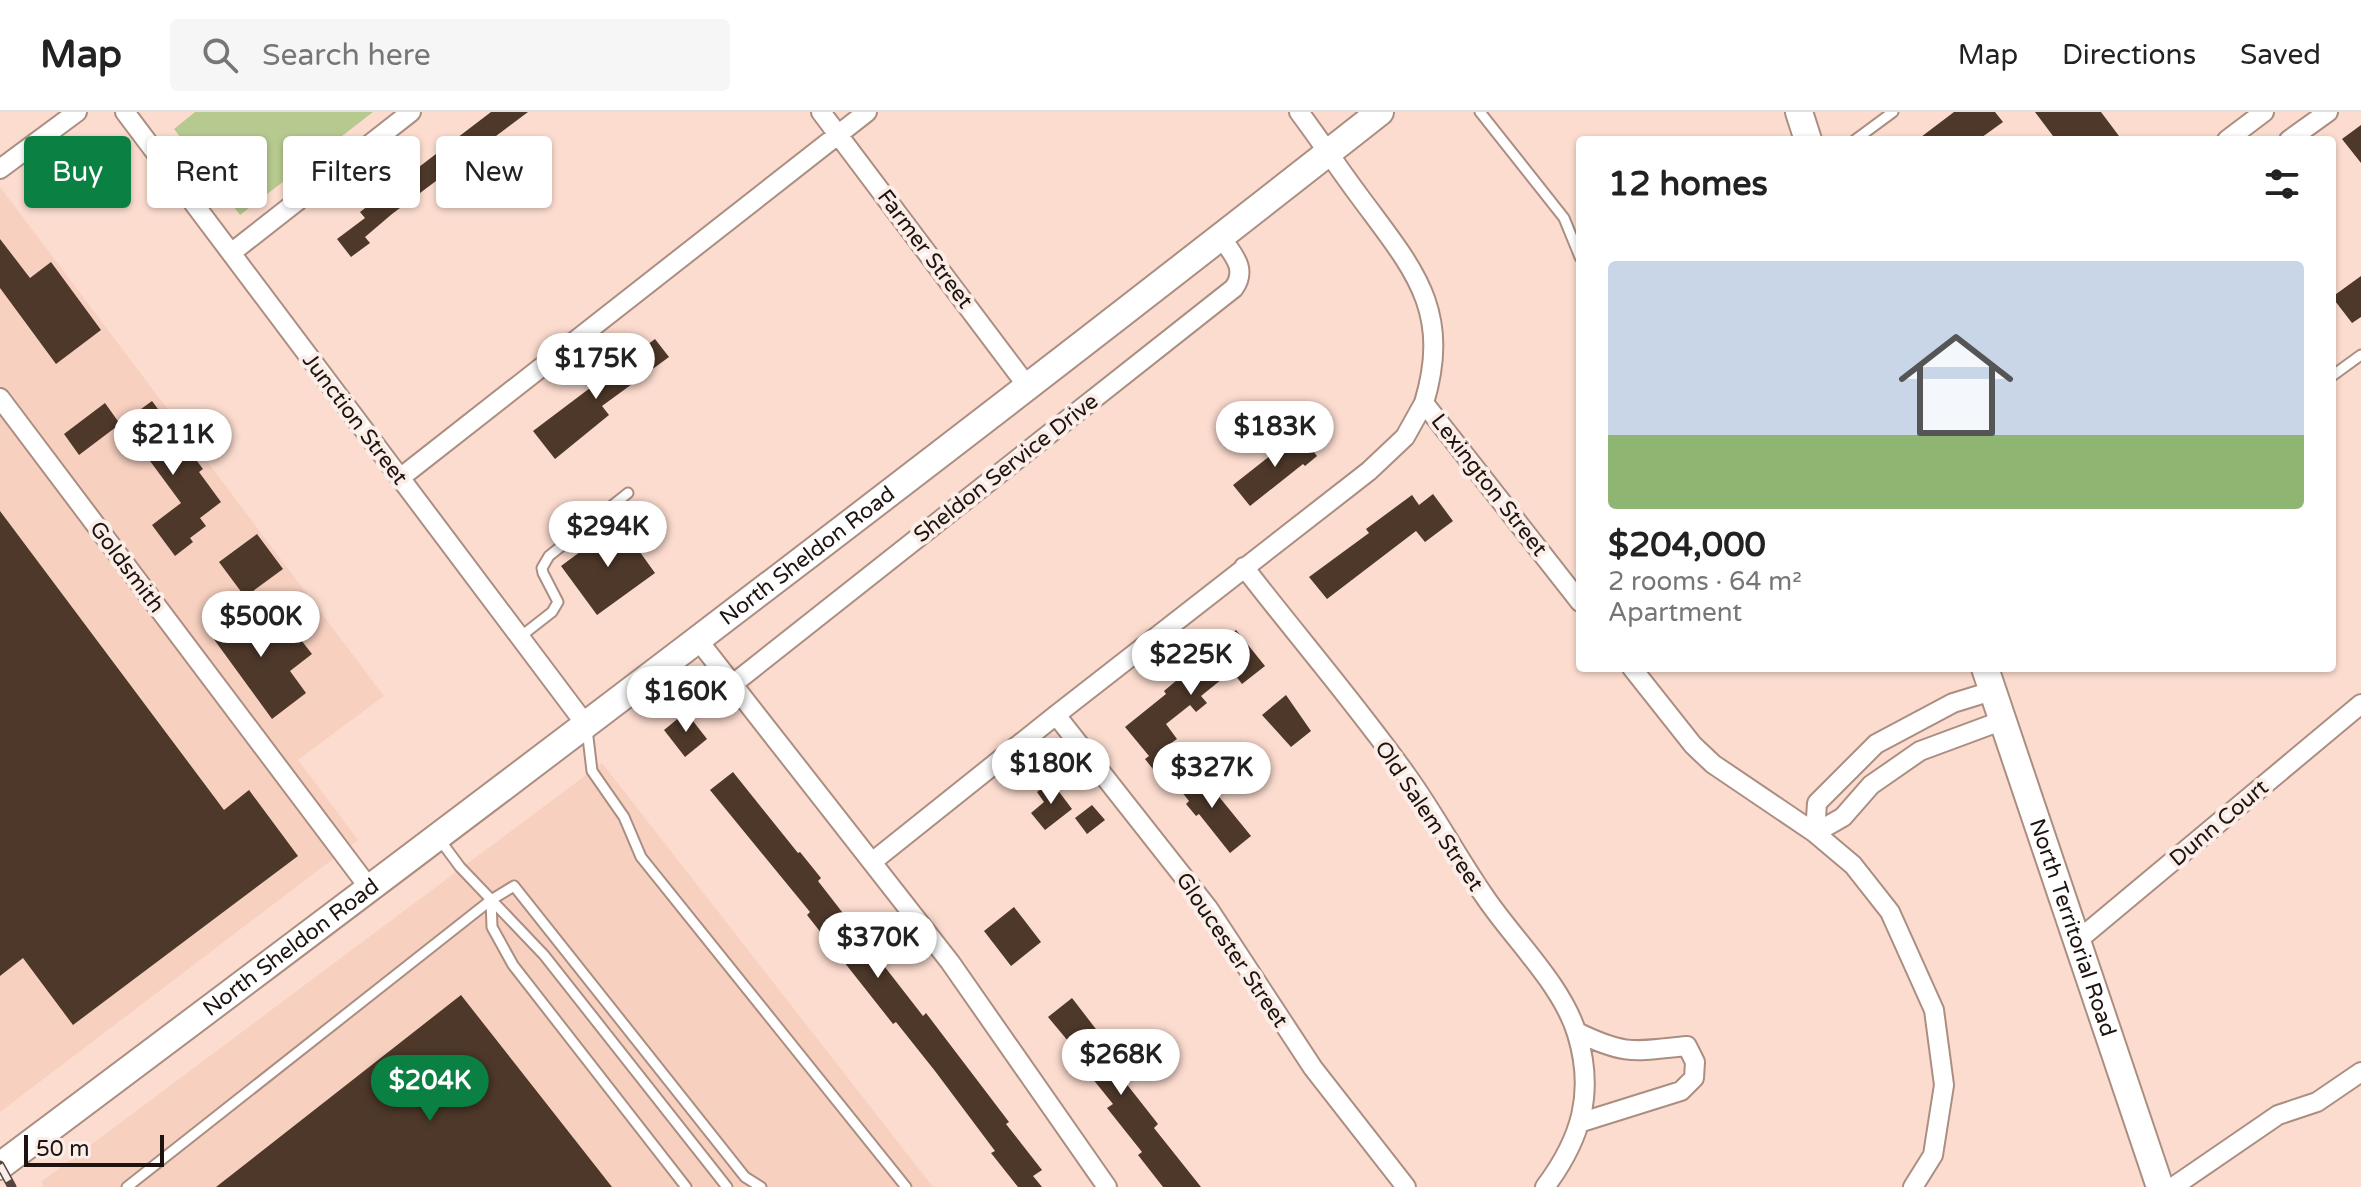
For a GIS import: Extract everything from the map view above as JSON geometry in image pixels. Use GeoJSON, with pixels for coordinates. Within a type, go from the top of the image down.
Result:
{"type":"FeatureCollection","features":[{"type":"Feature","properties":{"kind":"main road","name":"North Sheldon Road"},"geometry":{"type":"LineString","coordinates":[[0,1166],[698,640],[1380,112]]}},
{"type":"Feature","properties":{"kind":"main road"},"geometry":{"type":"LineString","coordinates":[[1799,112],[1807,136]]}},
{"type":"Feature","properties":{"kind":"main road","name":"North Territorial Road"},"geometry":{"type":"LineString","coordinates":[[1988,679],[2160,1187]]}},
{"type":"Feature","properties":{"kind":"street"},"geometry":{"type":"LineString","coordinates":[[0,169],[77,112]]}},
{"type":"Feature","properties":{"kind":"street","name":"Junction Street"},"geometry":{"type":"LineString","coordinates":[[125,112],[586,725]]}},
{"type":"Feature","properties":{"kind":"street"},"geometry":{"type":"LineString","coordinates":[[231,253],[411,112]]}},
{"type":"Feature","properties":{"kind":"street","name":"Farmer Street"},"geometry":{"type":"LineString","coordinates":[[821,112],[1028,387]]}},
{"type":"Feature","properties":{"kind":"street"},"geometry":{"type":"LineString","coordinates":[[400,478],[867,112]]}},
{"type":"Feature","properties":{"kind":"street","name":"Lexington Street"},"geometry":{"type":"LineString","coordinates":[[1299,112],[1409,264],[1425,294],[1432,321],[1434,350],[1431,379],[1424,403],[1576,597]]}},
{"type":"Feature","properties":{"kind":"street"},"geometry":{"type":"LineString","coordinates":[[2232,136],[2264,112]]}},
{"type":"Feature","properties":{"kind":"street"},"geometry":{"type":"LineString","coordinates":[[2295,136],[2328,112]]}},
{"type":"Feature","properties":{"kind":"street","name":"Sheldon Service Drive"},"geometry":{"type":"LineString","coordinates":[[733,684],[1234,288],[1240,276],[1240,265],[1221,237]]}},
{"type":"Feature","properties":{"kind":"street","name":"Goldsmith"},"geometry":{"type":"LineString","coordinates":[[0,399],[370,889]]}},
{"type":"Feature","properties":{"kind":"street"},"geometry":{"type":"LineString","coordinates":[[872,862],[1369,471],[1405,437],[1424,403]]}},
{"type":"Feature","properties":{"kind":"street","name":"Old Salem Street"},"geometry":{"type":"LineString","coordinates":[[1244,567],[1406,773],[1482,894],[1551,986],[1577,1032],[1585,1075],[1582,1122],[1568,1154],[1545,1187]]}},
{"type":"Feature","properties":{"kind":"street"},"geometry":{"type":"LineString","coordinates":[[698,640],[950,962],[1107,1187]]}},
{"type":"Feature","properties":{"kind":"street"},"geometry":{"type":"LineString","coordinates":[[1635,672],[1693,745],[1713,764],[1815,833],[1853,865],[1890,912],[1934,1010],[1944,1085],[1933,1155],[1913,1187]]}},
{"type":"Feature","properties":{"kind":"street"},"geometry":{"type":"LineString","coordinates":[[1815,833],[1817,803],[1876,744],[1953,703],[1988,679]]}},
{"type":"Feature","properties":{"kind":"street","name":"Dunn Court"},"geometry":{"type":"LineString","coordinates":[[2077,941],[2361,704]]}},
{"type":"Feature","properties":{"kind":"street","name":"Gloucester Street"},"geometry":{"type":"LineString","coordinates":[[1056,715],[1208,908],[1313,1068],[1406,1187]]}},
{"type":"Feature","properties":{"kind":"street"},"geometry":{"type":"LineString","coordinates":[[1815,833],[1843,817],[1871,785],[1920,751],[2001,721]]}},
{"type":"Feature","properties":{"kind":"street"},"geometry":{"type":"LineString","coordinates":[[1577,1032],[1607,1047],[1633,1052],[1687,1046],[1695,1062],[1694,1078],[1681,1091],[1582,1122]]}},
{"type":"Feature","properties":{"kind":"street"},"geometry":{"type":"LineString","coordinates":[[2173,1187],[2278,1115],[2317,1102],[2361,1072]]}},
{"type":"Feature","properties":{"kind":"lane"},"geometry":{"type":"LineString","coordinates":[[1480,112],[1564,218],[1576,247]]}},
{"type":"Feature","properties":{"kind":"lane"},"geometry":{"type":"LineString","coordinates":[[1860,136],[1893,112]]}},
{"type":"Feature","properties":{"kind":"lane"},"geometry":{"type":"LineString","coordinates":[[2336,373],[2361,355]]}},
{"type":"Feature","properties":{"kind":"lane"},"geometry":{"type":"LineString","coordinates":[[520,637],[552,612],[558,602],[542,568],[549,556],[628,493]]}},
{"type":"Feature","properties":{"kind":"lane"},"geometry":{"type":"LineString","coordinates":[[586,725],[592,771],[624,817],[641,857],[906,1187]]}},
{"type":"Feature","properties":{"kind":"lane"},"geometry":{"type":"LineString","coordinates":[[438,837],[460,867],[544,955],[727,1187]]}},
{"type":"Feature","properties":{"kind":"lane"},"geometry":{"type":"LineString","coordinates":[[127,1187],[491,900],[514,886],[745,1177],[761,1187]]}},
{"type":"Feature","properties":{"kind":"lane"},"geometry":{"type":"LineString","coordinates":[[491,900],[492,927],[513,965],[686,1187]]}},
{"type":"Feature","properties":{"kind":"shaded area"},"geometry":{"type":"Polygon","coordinates":[[[0,187],[384,696],[298,760],[358,840],[0,1112],[0,187]]]}},
{"type":"Feature","properties":{"kind":"shaded area"},"geometry":{"type":"Polygon","coordinates":[[[602,763],[933,1187],[44,1187],[41,1182],[602,763]]]}},
{"type":"Feature","properties":{"kind":"green space"},"geometry":{"type":"Polygon","coordinates":[[[195,112],[373,112],[342,136],[283,136],[283,182],[267,194],[267,136],[179,136],[174,129],[195,112]]]}},
{"type":"Feature","properties":{"kind":"green space"},"geometry":{"type":"Polygon","coordinates":[[[235,208],[249,208],[240,215],[235,208]]]}},
{"type":"Feature","properties":{"kind":"building"},"geometry":{"type":"Polygon","coordinates":[[[491,112],[528,112],[496,136],[460,136],[491,112]]]}},
{"type":"Feature","properties":{"kind":"building"},"geometry":{"type":"Polygon","coordinates":[[[1954,112],[1995,112],[2003,122],[1984,136],[1922,136],[1954,112]]]}},
{"type":"Feature","properties":{"kind":"building"},"geometry":{"type":"Polygon","coordinates":[[[2035,112],[2101,112],[2119,136],[2053,136],[2035,112]]]}},
{"type":"Feature","properties":{"kind":"building"},"geometry":{"type":"Polygon","coordinates":[[[2361,125],[2361,163],[2342,139],[2361,125]]]}},
{"type":"Feature","properties":{"kind":"building"},"geometry":{"type":"Polygon","coordinates":[[[436,154],[436,181],[420,193],[420,166],[436,154]]]}},
{"type":"Feature","properties":{"kind":"building"},"geometry":{"type":"Polygon","coordinates":[[[365,208],[400,208],[365,237],[370,243],[351,257],[337,239],[365,218],[360,212],[365,208]]]}},
{"type":"Feature","properties":{"kind":"building"},"geometry":{"type":"Polygon","coordinates":[[[0,239],[30,278],[51,262],[101,330],[56,364],[0,288],[0,239]]]}},
{"type":"Feature","properties":{"kind":"building"},"geometry":{"type":"Polygon","coordinates":[[[2361,276],[2361,317],[2352,323],[2336,302],[2336,294],[2361,276]]]}},
{"type":"Feature","properties":{"kind":"building"},"geometry":{"type":"Polygon","coordinates":[[[655,339],[669,357],[602,406],[609,415],[555,459],[533,431],[655,339]]]}},
{"type":"Feature","properties":{"kind":"building"},"geometry":{"type":"Polygon","coordinates":[[[152,401],[203,469],[199,472],[221,502],[200,518],[206,526],[190,538],[193,542],[175,556],[152,525],[181,503],[122,423],[152,401]]]}},
{"type":"Feature","properties":{"kind":"building"},"geometry":{"type":"Polygon","coordinates":[[[105,403],[120,424],[79,455],[64,434],[105,403]]]}},
{"type":"Feature","properties":{"kind":"building"},"geometry":{"type":"Polygon","coordinates":[[[1299,433],[1317,456],[1250,506],[1233,485],[1299,433]]]}},
{"type":"Feature","properties":{"kind":"building"},"geometry":{"type":"Polygon","coordinates":[[[1433,494],[1453,521],[1425,542],[1416,531],[1327,599],[1309,577],[1369,533],[1366,529],[1412,495],[1419,505],[1433,494]]]}},
{"type":"Feature","properties":{"kind":"building"},"geometry":{"type":"Polygon","coordinates":[[[0,511],[224,810],[249,790],[298,856],[73,1025],[23,958],[0,976],[0,511]]]}},
{"type":"Feature","properties":{"kind":"building"},"geometry":{"type":"Polygon","coordinates":[[[619,523],[655,573],[597,615],[561,566],[619,523]]]}},
{"type":"Feature","properties":{"kind":"building"},"geometry":{"type":"Polygon","coordinates":[[[257,534],[283,569],[245,597],[219,562],[257,534]]]}},
{"type":"Feature","properties":{"kind":"building"},"geometry":{"type":"Polygon","coordinates":[[[238,602],[268,643],[290,626],[312,654],[290,671],[306,693],[272,719],[205,627],[238,602]]]}},
{"type":"Feature","properties":{"kind":"building"},"geometry":{"type":"Polygon","coordinates":[[[1236,630],[1265,666],[1242,684],[1232,671],[1201,696],[1207,703],[1196,712],[1190,705],[1166,724],[1177,739],[1164,748],[1177,764],[1160,778],[1145,759],[1149,756],[1125,727],[1236,630]]]}},
{"type":"Feature","properties":{"kind":"building"},"geometry":{"type":"Polygon","coordinates":[[[1286,695],[1311,731],[1291,747],[1262,715],[1286,695]]]}},
{"type":"Feature","properties":{"kind":"building"},"geometry":{"type":"Polygon","coordinates":[[[686,712],[707,739],[685,757],[664,730],[686,712]]]}},
{"type":"Feature","properties":{"kind":"building"},"geometry":{"type":"Polygon","coordinates":[[[1194,766],[1251,836],[1230,853],[1199,814],[1196,816],[1186,804],[1189,801],[1174,782],[1194,766]]]}},
{"type":"Feature","properties":{"kind":"building"},"geometry":{"type":"Polygon","coordinates":[[[733,772],[821,878],[818,881],[923,1016],[926,1013],[1009,1122],[1006,1124],[1042,1170],[1033,1176],[1042,1187],[1018,1187],[935,1071],[896,1022],[893,1024],[807,915],[810,912],[710,790],[733,772]]]}},
{"type":"Feature","properties":{"kind":"building"},"geometry":{"type":"Polygon","coordinates":[[[1051,781],[1072,809],[1045,830],[1031,813],[1044,802],[1037,792],[1051,781]]]}},
{"type":"Feature","properties":{"kind":"building"},"geometry":{"type":"Polygon","coordinates":[[[1092,805],[1105,820],[1087,834],[1075,818],[1092,805]]]}},
{"type":"Feature","properties":{"kind":"building"},"geometry":{"type":"Polygon","coordinates":[[[1014,907],[1041,942],[1011,966],[984,931],[1014,907]]]}},
{"type":"Feature","properties":{"kind":"building"},"geometry":{"type":"Polygon","coordinates":[[[461,995],[612,1187],[216,1187],[461,995]]]}},
{"type":"Feature","properties":{"kind":"building"},"geometry":{"type":"Polygon","coordinates":[[[1072,998],[1130,1078],[1125,1082],[1158,1124],[1154,1128],[1201,1187],[1163,1187],[1138,1155],[1142,1152],[1107,1108],[1113,1104],[1079,1062],[1083,1059],[1048,1017],[1072,998]]]}},
{"type":"Feature","properties":{"kind":"railway"},"geometry":{"type":"LineString","coordinates":[[0,1165],[12,1187]]}}]}
